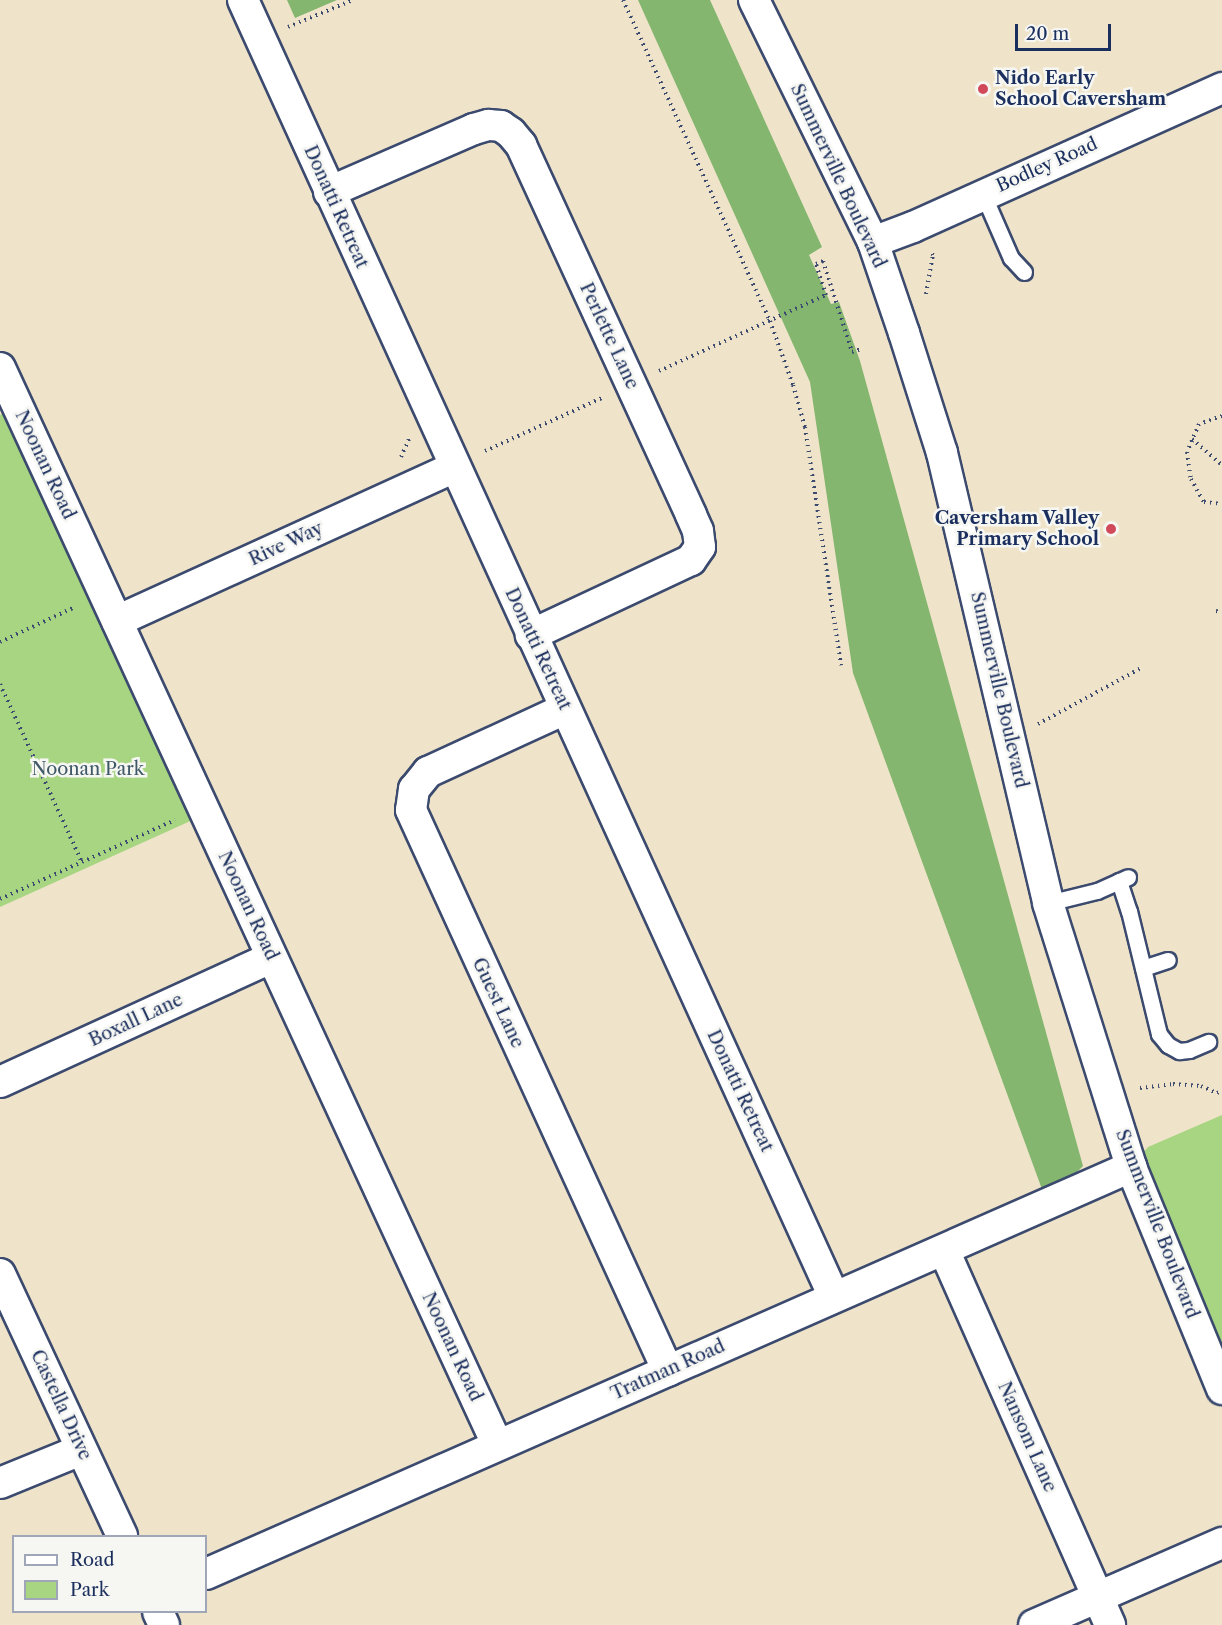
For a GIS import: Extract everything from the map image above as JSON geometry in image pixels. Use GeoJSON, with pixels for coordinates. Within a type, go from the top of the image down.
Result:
{"type":"FeatureCollection","features":[{"type":"Feature","properties":{"kind":"street","name":"Donatti Retreat"},"geometry":{"type":"LineString","coordinates":[[243,0],[834,1297]]}},
{"type":"Feature","properties":{"kind":"street","name":"Summerville Boulevard"},"geometry":{"type":"LineString","coordinates":[[754,0],[873,242],[942,453],[1048,903],[1131,1167],[1222,1389]]}},
{"type":"Feature","properties":{"kind":"street","name":"Bodley Road"},"geometry":{"type":"LineString","coordinates":[[873,242],[913,227],[1222,88]]}},
{"type":"Feature","properties":{"kind":"street","name":"Perlette Lane"},"geometry":{"type":"LineString","coordinates":[[329,192],[474,129],[488,125],[501,126],[511,133],[521,145],[686,504],[698,531],[700,547],[691,560],[531,635]]}},
{"type":"Feature","properties":{"kind":"street","name":"Noonan Road"},"geometry":{"type":"LineString","coordinates":[[0,368],[9,411],[117,621],[497,1444]]}},
{"type":"Feature","properties":{"kind":"street","name":"Rive Way"},"geometry":{"type":"LineString","coordinates":[[117,621],[456,467]]}},
{"type":"Feature","properties":{"kind":"street","name":"Guest Lane"},"geometry":{"type":"LineString","coordinates":[[565,709],[428,772],[414,789],[411,810],[668,1371]]}},
{"type":"Feature","properties":{"kind":"street","name":"Boxall Lane"},"geometry":{"type":"LineString","coordinates":[[0,1082],[271,958]]}},
{"type":"Feature","properties":{"kind":"street","name":"Tratman Road"},"geometry":{"type":"LineString","coordinates":[[207,1574],[1131,1167]]}},
{"type":"Feature","properties":{"kind":"street","name":"Nansom Lane"},"geometry":{"type":"LineString","coordinates":[[944,1250],[1110,1625]]}},
{"type":"Feature","properties":{"kind":"street","name":"Castella Drive"},"geometry":{"type":"LineString","coordinates":[[0,1274],[122,1535]]}},
{"type":"Feature","properties":{"kind":"street"},"geometry":{"type":"LineString","coordinates":[[0,1483],[81,1450]]}},
{"type":"Feature","properties":{"kind":"street"},"geometry":{"type":"LineString","coordinates":[[1034,1625],[1222,1543]]}},
{"type":"Feature","properties":{"kind":"lane"},"geometry":{"type":"LineString","coordinates":[[983,194],[1011,258],[1024,272]]}},
{"type":"Feature","properties":{"kind":"lane"},"geometry":{"type":"LineString","coordinates":[[1048,903],[1096,891],[1123,879],[1159,1034],[1168,1045],[1179,1052],[1208,1042]]}},
{"type":"Feature","properties":{"kind":"lane"},"geometry":{"type":"LineString","coordinates":[[1143,968],[1168,960]]}},
{"type":"Feature","properties":{"kind":"path"},"geometry":{"type":"LineString","coordinates":[[287,28],[352,0]]}},
{"type":"Feature","properties":{"kind":"path"},"geometry":{"type":"LineString","coordinates":[[623,0],[770,321],[806,427],[841,665]]}},
{"type":"Feature","properties":{"kind":"path"},"geometry":{"type":"LineString","coordinates":[[913,227],[933,255],[925,289],[927,301]]}},
{"type":"Feature","properties":{"kind":"path"},"geometry":{"type":"LineString","coordinates":[[770,321],[826,295],[816,264],[823,261],[852,352],[861,349]]}},
{"type":"Feature","properties":{"kind":"path"},"geometry":{"type":"LineString","coordinates":[[1222,417],[1198,424],[1187,452],[1191,479],[1204,502],[1222,504]]}},
{"type":"Feature","properties":{"kind":"path"},"geometry":{"type":"LineString","coordinates":[[1192,439],[1222,465]]}},
{"type":"Feature","properties":{"kind":"path"},"geometry":{"type":"LineString","coordinates":[[0,642],[85,603]]}},
{"type":"Feature","properties":{"kind":"path"},"geometry":{"type":"LineString","coordinates":[[1216,611],[1222,612]]}},
{"type":"Feature","properties":{"kind":"path"},"geometry":{"type":"LineString","coordinates":[[1011,739],[1143,667]]}},
{"type":"Feature","properties":{"kind":"path"},"geometry":{"type":"LineString","coordinates":[[0,684],[82,862]]}},
{"type":"Feature","properties":{"kind":"path"},"geometry":{"type":"LineString","coordinates":[[0,899],[184,816]]}},
{"type":"Feature","properties":{"kind":"path"},"geometry":{"type":"LineString","coordinates":[[1140,1088],[1173,1084],[1201,1086],[1217,1093],[1222,1090]]}},
{"type":"Feature","properties":{"kind":"green space"},"geometry":{"type":"Polygon","coordinates":[[[287,0],[337,0],[295,18],[287,0]]]}},
{"type":"Feature","properties":{"kind":"green space"},"geometry":{"type":"Polygon","coordinates":[[[638,0],[710,0],[822,247],[809,255],[831,304],[839,302],[860,361],[1083,1166],[1071,1178],[1043,1192],[853,673],[810,382],[638,0]]]}},
{"type":"Feature","properties":{"kind":"green space","name":"Noonan Park"},"geometry":{"type":"Polygon","coordinates":[[[18,406],[206,814],[0,907],[0,415],[18,406]]]}},
{"type":"Feature","properties":{"kind":"green space"},"geometry":{"type":"Polygon","coordinates":[[[1222,1115],[1222,1389],[1131,1167],[1148,1147],[1222,1115]]]}},
{"type":"Feature","properties":{"kind":"place","name":"Nido Early School Caversham"},"geometry":{"type":"Point","coordinates":[983,89]}},
{"type":"Feature","properties":{"kind":"place","name":"Caversham Valley Primary School"},"geometry":{"type":"Point","coordinates":[1111,529]}}]}
